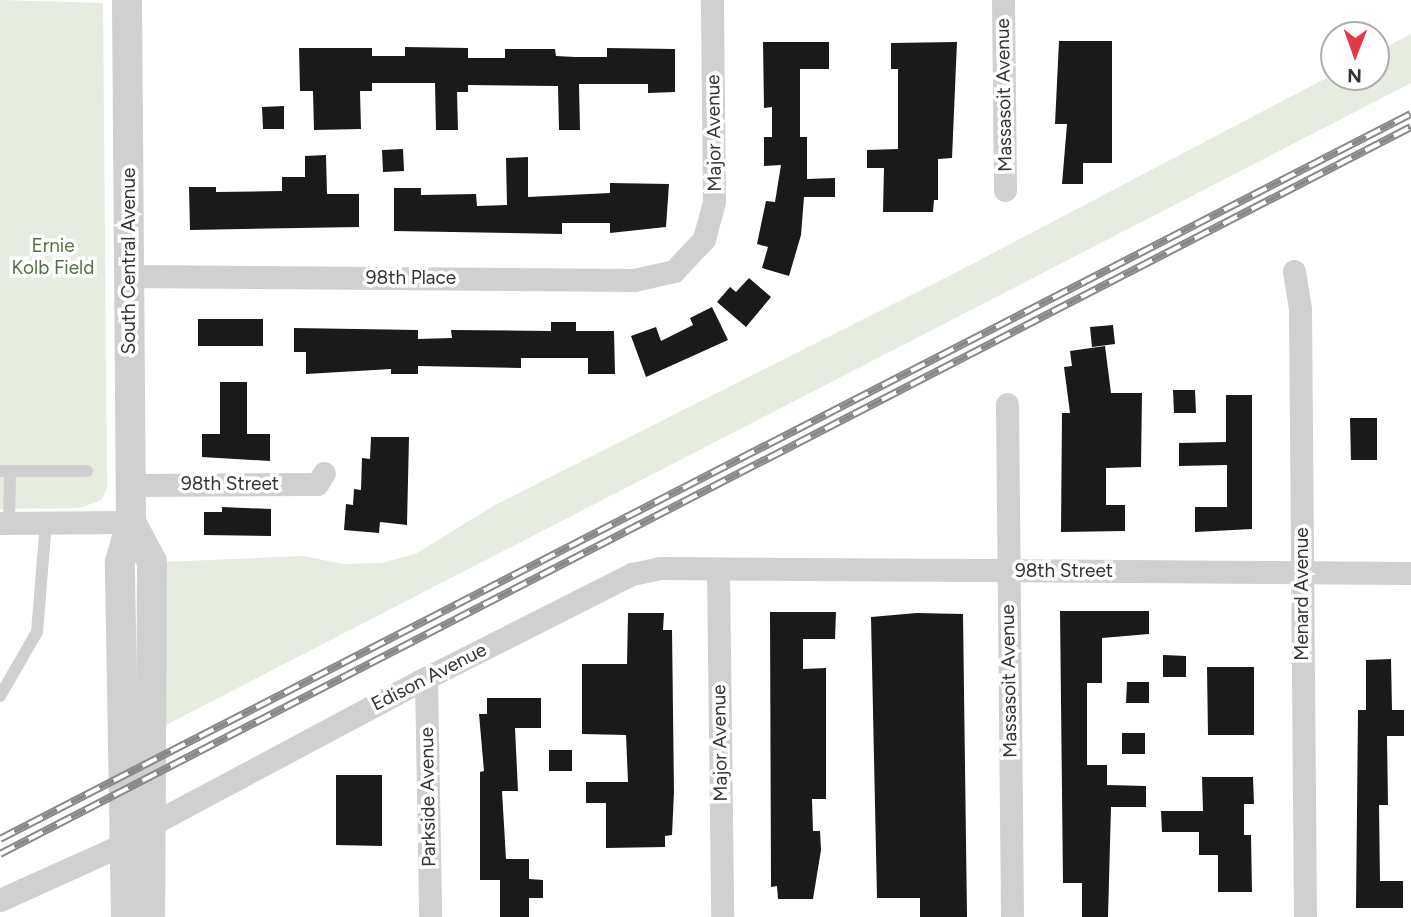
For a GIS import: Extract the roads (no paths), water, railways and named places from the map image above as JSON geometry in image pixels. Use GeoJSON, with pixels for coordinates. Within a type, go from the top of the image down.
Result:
{"type":"FeatureCollection","features":[{"type":"Feature","properties":{"kind":"street","name":"South Central Avenue"},"geometry":{"type":"LineString","coordinates":[[126,917],[122,845],[120,562],[131,522],[127,0]]}},
{"type":"Feature","properties":{"kind":"street","name":"Major Avenue"},"geometry":{"type":"LineString","coordinates":[[689,260],[704,239],[714,201],[712,0]]}},
{"type":"Feature","properties":{"kind":"street","name":"Massasoit Avenue"},"geometry":{"type":"LineString","coordinates":[[1003,0],[1005,190]]}},
{"type":"Feature","properties":{"kind":"street","name":"98th Place"},"geometry":{"type":"LineString","coordinates":[[129,276],[634,280],[665,274],[689,260]]}},
{"type":"Feature","properties":{"kind":"street","name":"Menard Avenue"},"geometry":{"type":"LineString","coordinates":[[1294,271],[1300,310],[1305,917]]}},
{"type":"Feature","properties":{"kind":"street","name":"Massasoit Avenue"},"geometry":{"type":"LineString","coordinates":[[1007,404],[1012,917]]}},
{"type":"Feature","properties":{"kind":"street","name":"98th Street"},"geometry":{"type":"LineString","coordinates":[[131,485],[317,484],[324,473]]}},
{"type":"Feature","properties":{"kind":"street","name":"South Central Avenue"},"geometry":{"type":"LineString","coordinates":[[131,522],[152,562],[150,917]]}},
{"type":"Feature","properties":{"kind":"street"},"geometry":{"type":"LineString","coordinates":[[5,523],[131,522]]}},
{"type":"Feature","properties":{"kind":"street","name":"Edison Avenue"},"geometry":{"type":"LineString","coordinates":[[152,824],[426,678],[632,574],[660,568],[718,570]]}},
{"type":"Feature","properties":{"kind":"street","name":"Major Avenue"},"geometry":{"type":"LineString","coordinates":[[718,570],[722,917]]}},
{"type":"Feature","properties":{"kind":"street","name":"98th Street"},"geometry":{"type":"LineString","coordinates":[[718,570],[1411,573]]}},
{"type":"Feature","properties":{"kind":"street","name":"Parkside Avenue"},"geometry":{"type":"LineString","coordinates":[[426,678],[429,917]]}},
{"type":"Feature","properties":{"kind":"street"},"geometry":{"type":"LineString","coordinates":[[0,900],[122,845]]}},
{"type":"Feature","properties":{"kind":"lane"},"geometry":{"type":"LineString","coordinates":[[5,523],[5,471],[87,471]]}},
{"type":"Feature","properties":{"kind":"lane"},"geometry":{"type":"LineString","coordinates":[[0,696],[37,632],[46,522]]}},
{"type":"Feature","properties":{"kind":"railway"},"geometry":{"type":"LineString","coordinates":[[0,839],[1411,114]]}},
{"type":"Feature","properties":{"kind":"railway"},"geometry":{"type":"LineString","coordinates":[[0,854],[1411,127]]}},
{"type":"Feature","properties":{"kind":"park label","name":"Ernie Kolb Field"},"geometry":{"type":"Point","coordinates":[53,257]}}]}
